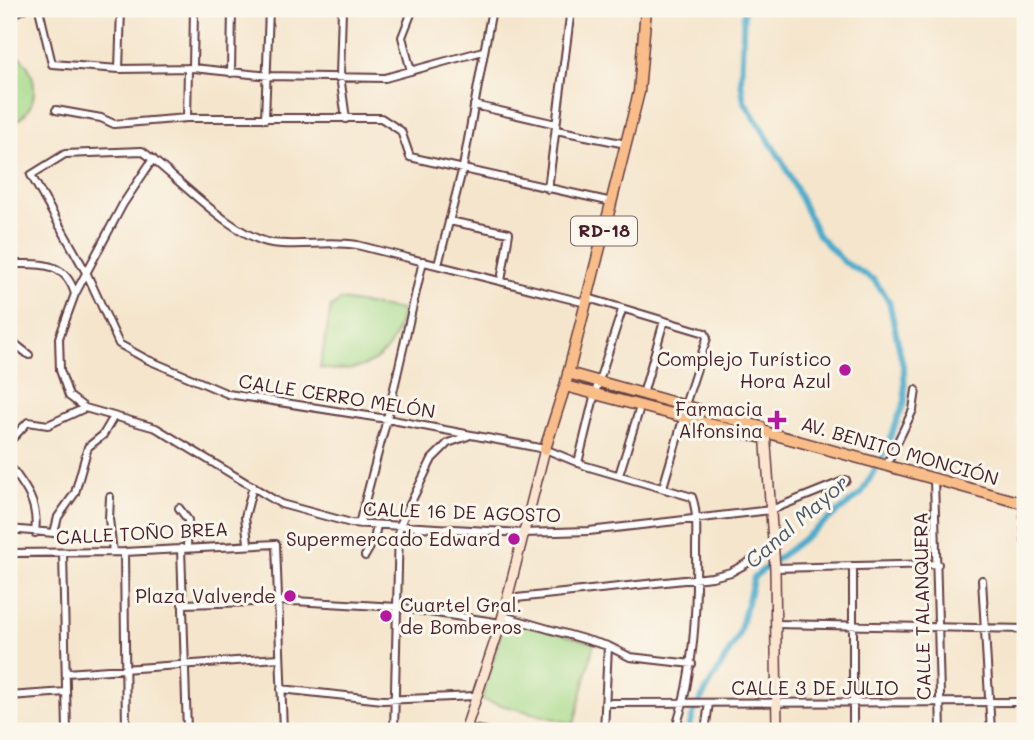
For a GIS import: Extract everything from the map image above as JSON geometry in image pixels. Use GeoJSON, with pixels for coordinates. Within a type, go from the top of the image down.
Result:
{"type":"FeatureCollection","features":[{"type":"Feature","properties":{"kind":"main road","name":"RD-18"},"geometry":{"type":"LineString","coordinates":[[545,449],[565,386],[639,92],[646,9]]}},
{"type":"Feature","properties":{"kind":"main road","name":"AV. BENITO MONCIÓN"},"geometry":{"type":"LineString","coordinates":[[568,373],[642,399],[761,427],[765,432],[1024,504]]}},
{"type":"Feature","properties":{"kind":"main road","name":"AV. BENITO MONCIÓN"},"geometry":{"type":"LineString","coordinates":[[565,386],[642,399]]}},
{"type":"Feature","properties":{"kind":"street"},"geometry":{"type":"LineString","coordinates":[[9,16],[24,9]]}},
{"type":"Feature","properties":{"kind":"street"},"geometry":{"type":"LineString","coordinates":[[39,9],[52,64],[119,69],[190,68],[269,76],[385,78],[483,51]]}},
{"type":"Feature","properties":{"kind":"street"},"geometry":{"type":"LineString","coordinates":[[119,69],[121,9]]}},
{"type":"Feature","properties":{"kind":"street"},"geometry":{"type":"LineString","coordinates":[[187,118],[194,9]]}},
{"type":"Feature","properties":{"kind":"street"},"geometry":{"type":"LineString","coordinates":[[230,73],[232,9]]}},
{"type":"Feature","properties":{"kind":"street"},"geometry":{"type":"LineString","coordinates":[[265,119],[269,76],[269,9]]}},
{"type":"Feature","properties":{"kind":"street"},"geometry":{"type":"LineString","coordinates":[[342,9],[340,76],[345,120]]}},
{"type":"Feature","properties":{"kind":"street"},"geometry":{"type":"LineString","coordinates":[[411,71],[402,37],[413,9]]}},
{"type":"Feature","properties":{"kind":"street"},"geometry":{"type":"LineString","coordinates":[[438,265],[463,167],[492,9]]}},
{"type":"Feature","properties":{"kind":"street"},"geometry":{"type":"LineString","coordinates":[[548,189],[571,9]]}},
{"type":"Feature","properties":{"kind":"street"},"geometry":{"type":"LineString","coordinates":[[474,105],[626,144]]}},
{"type":"Feature","properties":{"kind":"street"},"geometry":{"type":"LineString","coordinates":[[56,110],[101,118],[114,124],[187,118],[381,118],[401,131],[410,158],[463,167],[612,202]]}},
{"type":"Feature","properties":{"kind":"street","name":"CALLE CERRO MELÓN"},"geometry":{"type":"LineString","coordinates":[[685,410],[707,338],[705,333],[587,301],[334,240],[272,243],[243,234],[142,151],[65,154],[31,175],[87,274],[119,344],[146,359],[228,394],[387,419],[545,449],[578,463],[692,497],[695,518]]}},
{"type":"Feature","properties":{"kind":"street"},"geometry":{"type":"LineString","coordinates":[[9,442],[28,422],[48,425],[85,408],[69,396],[60,370],[59,338],[75,294],[123,204],[153,159]]}},
{"type":"Feature","properties":{"kind":"street"},"geometry":{"type":"LineString","coordinates":[[449,221],[509,233],[500,282]]}},
{"type":"Feature","properties":{"kind":"street"},"geometry":{"type":"LineString","coordinates":[[9,245],[11,264],[48,264],[58,268],[72,282],[75,294]]}},
{"type":"Feature","properties":{"kind":"street"},"geometry":{"type":"LineString","coordinates":[[359,524],[424,261]]}},
{"type":"Feature","properties":{"kind":"street"},"geometry":{"type":"LineString","coordinates":[[578,463],[598,382],[622,310]]}},
{"type":"Feature","properties":{"kind":"street"},"geometry":{"type":"LineString","coordinates":[[619,475],[664,321]]}},
{"type":"Feature","properties":{"kind":"street"},"geometry":{"type":"LineString","coordinates":[[9,339],[29,355]]}},
{"type":"Feature","properties":{"kind":"street"},"geometry":{"type":"LineString","coordinates":[[886,464],[914,411],[916,390]]}},
{"type":"Feature","properties":{"kind":"street","name":"CALLE 16 DE AGOSTO"},"geometry":{"type":"LineString","coordinates":[[85,408],[156,428],[281,504],[359,524],[523,533],[589,531],[771,510],[846,480]]}},
{"type":"Feature","properties":{"kind":"street"},"geometry":{"type":"LineString","coordinates":[[663,487],[685,410]]}},
{"type":"Feature","properties":{"kind":"street"},"geometry":{"type":"LineString","coordinates":[[9,529],[35,533],[55,532],[58,517],[75,493],[89,447],[103,435],[113,418]]}},
{"type":"Feature","properties":{"kind":"street"},"geometry":{"type":"LineString","coordinates":[[765,432],[775,567],[777,731]]}},
{"type":"Feature","properties":{"kind":"street"},"geometry":{"type":"LineString","coordinates":[[394,731],[399,527],[432,459],[448,443],[470,435]]}},
{"type":"Feature","properties":{"kind":"street"},"geometry":{"type":"LineString","coordinates":[[486,731],[466,730],[502,620],[545,449]]}},
{"type":"Feature","properties":{"kind":"street"},"geometry":{"type":"LineString","coordinates":[[9,465],[32,498],[37,519],[35,533]]}},
{"type":"Feature","properties":{"kind":"street","name":"CALLE TALANQUERA"},"geometry":{"type":"LineString","coordinates":[[934,479],[941,731]]}},
{"type":"Feature","properties":{"kind":"street"},"geometry":{"type":"LineString","coordinates":[[248,543],[245,517],[253,486]]}},
{"type":"Feature","properties":{"kind":"street"},"geometry":{"type":"LineString","coordinates":[[110,497],[108,519],[113,552]]}},
{"type":"Feature","properties":{"kind":"street"},"geometry":{"type":"LineString","coordinates":[[1024,504],[1025,541]]}},
{"type":"Feature","properties":{"kind":"street"},"geometry":{"type":"LineString","coordinates":[[179,508],[187,520],[182,604],[187,731]]}},
{"type":"Feature","properties":{"kind":"street"},"geometry":{"type":"LineString","coordinates":[[675,731],[689,704],[696,579],[695,518]]}},
{"type":"Feature","properties":{"kind":"street"},"geometry":{"type":"LineString","coordinates":[[365,556],[374,540],[377,525]]}},
{"type":"Feature","properties":{"kind":"street","name":"CALLE TOÑO BREA"},"geometry":{"type":"LineString","coordinates":[[9,554],[124,552],[248,543],[275,544],[278,602]]}},
{"type":"Feature","properties":{"kind":"street"},"geometry":{"type":"LineString","coordinates":[[507,599],[696,579],[731,572],[773,550]]}},
{"type":"Feature","properties":{"kind":"street"},"geometry":{"type":"LineString","coordinates":[[124,552],[126,731]]}},
{"type":"Feature","properties":{"kind":"street"},"geometry":{"type":"LineString","coordinates":[[63,553],[67,731]]}},
{"type":"Feature","properties":{"kind":"street"},"geometry":{"type":"LineString","coordinates":[[775,567],[938,564]]}},
{"type":"Feature","properties":{"kind":"street"},"geometry":{"type":"LineString","coordinates":[[853,566],[853,731]]}},
{"type":"Feature","properties":{"kind":"street"},"geometry":{"type":"LineString","coordinates":[[982,580],[990,731]]}},
{"type":"Feature","properties":{"kind":"street"},"geometry":{"type":"LineString","coordinates":[[182,604],[278,602],[397,607],[502,620],[608,646],[630,657],[692,664]]}},
{"type":"Feature","properties":{"kind":"street"},"geometry":{"type":"LineString","coordinates":[[278,602],[284,731]]}},
{"type":"Feature","properties":{"kind":"street"},"geometry":{"type":"LineString","coordinates":[[775,624],[1025,629]]}},
{"type":"Feature","properties":{"kind":"street"},"geometry":{"type":"LineString","coordinates":[[604,731],[608,646]]}},
{"type":"Feature","properties":{"kind":"street"},"geometry":{"type":"LineString","coordinates":[[66,673],[279,658]]}},
{"type":"Feature","properties":{"kind":"street"},"geometry":{"type":"LineString","coordinates":[[281,689],[396,699],[475,696]]}},
{"type":"Feature","properties":{"kind":"street"},"geometry":{"type":"LineString","coordinates":[[9,696],[66,692]]}},
{"type":"Feature","properties":{"kind":"street","name":"CALLE 3 DE JULIO"},"geometry":{"type":"LineString","coordinates":[[606,703],[853,705],[1025,702]]}},
{"type":"Feature","properties":{"kind":"street"},"geometry":{"type":"LineString","coordinates":[[705,731],[707,703]]}},
{"type":"Feature","properties":{"kind":"green space"},"geometry":{"type":"Polygon","coordinates":[[[9,51],[20,57],[27,66],[34,88],[28,110],[9,124],[9,51]]]}},
{"type":"Feature","properties":{"kind":"green space"},"geometry":{"type":"Polygon","coordinates":[[[341,300],[402,310],[398,326],[385,351],[365,366],[337,370],[320,368],[331,307],[341,300]]]}},
{"type":"Feature","properties":{"kind":"green space"},"geometry":{"type":"Polygon","coordinates":[[[505,619],[594,643],[574,724],[482,700],[505,619]]]}},
{"type":"Feature","properties":{"kind":"waterway","name":"Canal Mayor"},"geometry":{"type":"LineString","coordinates":[[688,731],[695,709],[738,637],[754,577],[861,494],[883,455],[905,401],[904,371],[889,301],[874,280],[844,262],[818,235],[784,164],[744,101],[741,82],[744,9]]}},
{"type":"Feature","properties":{"kind":"place","name":"Complejo Turístico Hora Azul"},"geometry":{"type":"Point","coordinates":[845,370]}},
{"type":"Feature","properties":{"kind":"place","name":"Farmacia Alfonsina"},"geometry":{"type":"Point","coordinates":[777,420]}},
{"type":"Feature","properties":{"kind":"place","name":"Supermercado Edward"},"geometry":{"type":"Point","coordinates":[514,539]}},
{"type":"Feature","properties":{"kind":"place","name":"Plaza Valverde"},"geometry":{"type":"Point","coordinates":[290,596]}},
{"type":"Feature","properties":{"kind":"place","name":"Cuartel Gral. de Bomberos"},"geometry":{"type":"Point","coordinates":[386,616]}}]}
